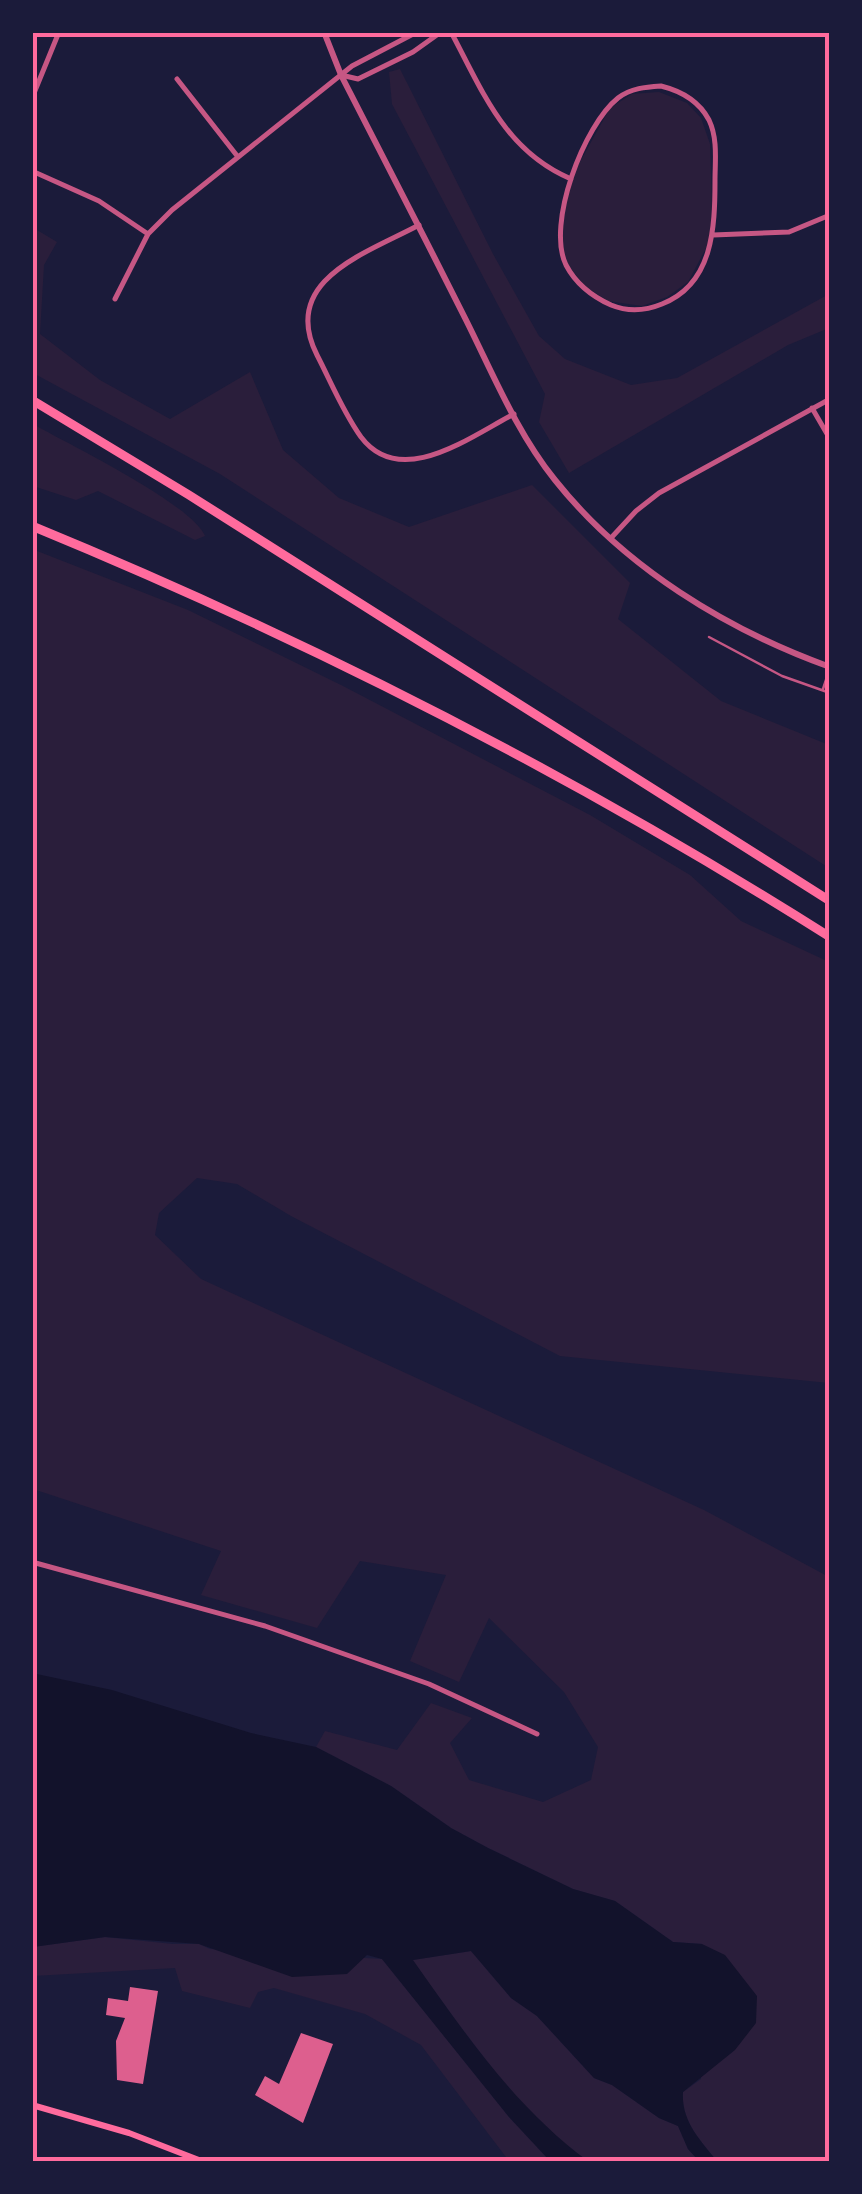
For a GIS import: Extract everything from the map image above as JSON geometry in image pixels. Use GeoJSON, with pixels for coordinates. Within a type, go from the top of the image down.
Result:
{"type":"FeatureCollection","features":[{"type":"Feature","properties":{"kind":"highway"},"geometry":{"type":"LineString","coordinates":[[32,400],[830,901]]}},
{"type":"Feature","properties":{"kind":"highway"},"geometry":{"type":"LineString","coordinates":[[32,526],[272,631],[411,700],[618,810],[830,937]]}},
{"type":"Feature","properties":{"kind":"main road"},"geometry":{"type":"LineString","coordinates":[[32,2105],[130,2133],[204,2162]]}},
{"type":"Feature","properties":{"kind":"street"},"geometry":{"type":"LineString","coordinates":[[32,98],[59,32]]}},
{"type":"Feature","properties":{"kind":"street"},"geometry":{"type":"LineString","coordinates":[[324,32],[341,75],[514,414],[553,478],[612,538],[663,580],[756,637],[830,668]]}},
{"type":"Feature","properties":{"kind":"street"},"geometry":{"type":"LineString","coordinates":[[115,299],[148,234],[352,66],[417,32]]}},
{"type":"Feature","properties":{"kind":"street"},"geometry":{"type":"LineString","coordinates":[[341,75],[358,79],[414,52],[441,32]]}},
{"type":"Feature","properties":{"kind":"street"},"geometry":{"type":"LineString","coordinates":[[451,32],[504,129],[527,154],[571,179]]}},
{"type":"Feature","properties":{"kind":"street"},"geometry":{"type":"LineString","coordinates":[[177,79],[238,157]]}},
{"type":"Feature","properties":{"kind":"street"},"geometry":{"type":"LineString","coordinates":[[662,86],[676,90],[699,106],[709,119],[716,160],[712,234],[700,272],[680,295],[654,307],[619,308],[587,292],[564,262],[559,236],[571,179],[600,119],[622,95],[662,86]]}},
{"type":"Feature","properties":{"kind":"street"},"geometry":{"type":"LineString","coordinates":[[32,172],[99,201],[148,234]]}},
{"type":"Feature","properties":{"kind":"street"},"geometry":{"type":"LineString","coordinates":[[712,234],[789,232],[830,215]]}},
{"type":"Feature","properties":{"kind":"street"},"geometry":{"type":"LineString","coordinates":[[418,226],[340,268],[320,285],[307,318],[310,342],[363,439],[387,456],[409,460],[434,455],[514,414]]}},
{"type":"Feature","properties":{"kind":"street"},"geometry":{"type":"LineString","coordinates":[[612,538],[636,511],[659,494],[830,399]]}},
{"type":"Feature","properties":{"kind":"street"},"geometry":{"type":"LineString","coordinates":[[812,408],[830,439]]}},
{"type":"Feature","properties":{"kind":"street"},"geometry":{"type":"LineString","coordinates":[[32,1562],[264,1626],[430,1684],[538,1734]]}},
{"type":"Feature","properties":{"kind":"lane"},"geometry":{"type":"LineString","coordinates":[[709,637],[782,676],[830,692]]}},
{"type":"Feature","properties":{"kind":"lane"},"geometry":{"type":"LineString","coordinates":[[823,690],[830,668]]}},
{"type":"Feature","properties":{"kind":"shaded area"},"geometry":{"type":"Polygon","coordinates":[[[400,69],[539,336],[565,359],[631,385],[677,378],[829,294],[829,328],[788,345],[569,473],[539,422],[545,394],[392,104],[389,72],[400,69]]]}},
{"type":"Feature","properties":{"kind":"shaded area"},"geometry":{"type":"Polygon","coordinates":[[[659,92],[687,103],[701,118],[710,144],[713,235],[688,282],[667,297],[642,306],[608,301],[586,287],[566,263],[561,236],[571,178],[610,108],[632,94],[659,92]]]}},
{"type":"Feature","properties":{"kind":"shaded area"},"geometry":{"type":"Polygon","coordinates":[[[32,227],[57,242],[44,265],[40,334],[100,380],[170,419],[250,372],[283,450],[339,498],[409,527],[532,485],[630,583],[618,619],[721,701],[829,745],[829,868],[220,474],[33,373],[32,227]]]}},
{"type":"Feature","properties":{"kind":"shaded area"},"geometry":{"type":"Polygon","coordinates":[[[33,424],[154,492],[178,508],[205,536],[195,540],[98,491],[76,500],[33,486],[33,424]]]}},
{"type":"Feature","properties":{"kind":"shaded area"},"geometry":{"type":"Polygon","coordinates":[[[32,549],[188,610],[343,686],[590,815],[690,875],[741,921],[829,962],[829,1383],[560,1356],[237,1184],[197,1178],[159,1213],[155,1235],[201,1279],[704,1510],[829,1577],[829,2161],[717,2161],[693,2130],[685,2112],[683,2092],[701,2079],[702,1944],[673,1942],[615,1901],[573,1889],[488,1848],[451,1828],[391,1786],[316,1747],[325,1731],[397,1750],[431,1703],[472,1718],[450,1743],[469,1780],[543,1802],[591,1780],[598,1747],[564,1692],[489,1618],[459,1682],[410,1661],[446,1575],[360,1561],[317,1628],[201,1595],[221,1551],[33,1489],[32,549]]]}},
{"type":"Feature","properties":{"kind":"shaded area"},"geometry":{"type":"Polygon","coordinates":[[[32,1673],[112,1690],[251,1733],[316,1747],[391,1786],[451,1828],[488,1848],[573,1889],[615,1901],[673,1942],[702,1944],[725,1955],[757,1996],[756,2023],[735,2050],[683,2092],[688,2121],[717,2161],[699,2161],[688,2149],[678,2126],[594,2078],[537,2016],[511,1998],[471,1951],[413,1960],[514,2093],[588,2161],[550,2161],[509,2117],[382,1959],[367,1955],[347,1974],[292,1977],[199,1944],[105,1937],[33,1947],[32,1673]]]}},
{"type":"Feature","properties":{"kind":"shaded area"},"geometry":{"type":"Polygon","coordinates":[[[105,1937],[199,1944],[210,1949],[382,1959],[509,2117],[550,2161],[509,2161],[421,2045],[365,2014],[274,1988],[258,1992],[250,2008],[182,1991],[175,1968],[33,1976],[32,1947],[105,1937]]]}},
{"type":"Feature","properties":{"kind":"shaded area"},"geometry":{"type":"Polygon","coordinates":[[[471,1951],[511,1998],[537,2016],[594,2078],[678,2126],[688,2149],[699,2161],[591,2161],[572,2152],[548,2132],[496,2072],[412,1960],[471,1951]]]}},
{"type":"Feature","properties":{"kind":"building"},"geometry":{"type":"Polygon","coordinates":[[[130,1987],[158,1991],[143,2084],[117,2080],[116,2041],[125,2018],[106,2015],[108,1998],[128,2001],[130,1987]]]}},
{"type":"Feature","properties":{"kind":"building"},"geometry":{"type":"Polygon","coordinates":[[[301,2033],[333,2044],[303,2123],[255,2095],[265,2076],[279,2084],[301,2033]]]}}]}
